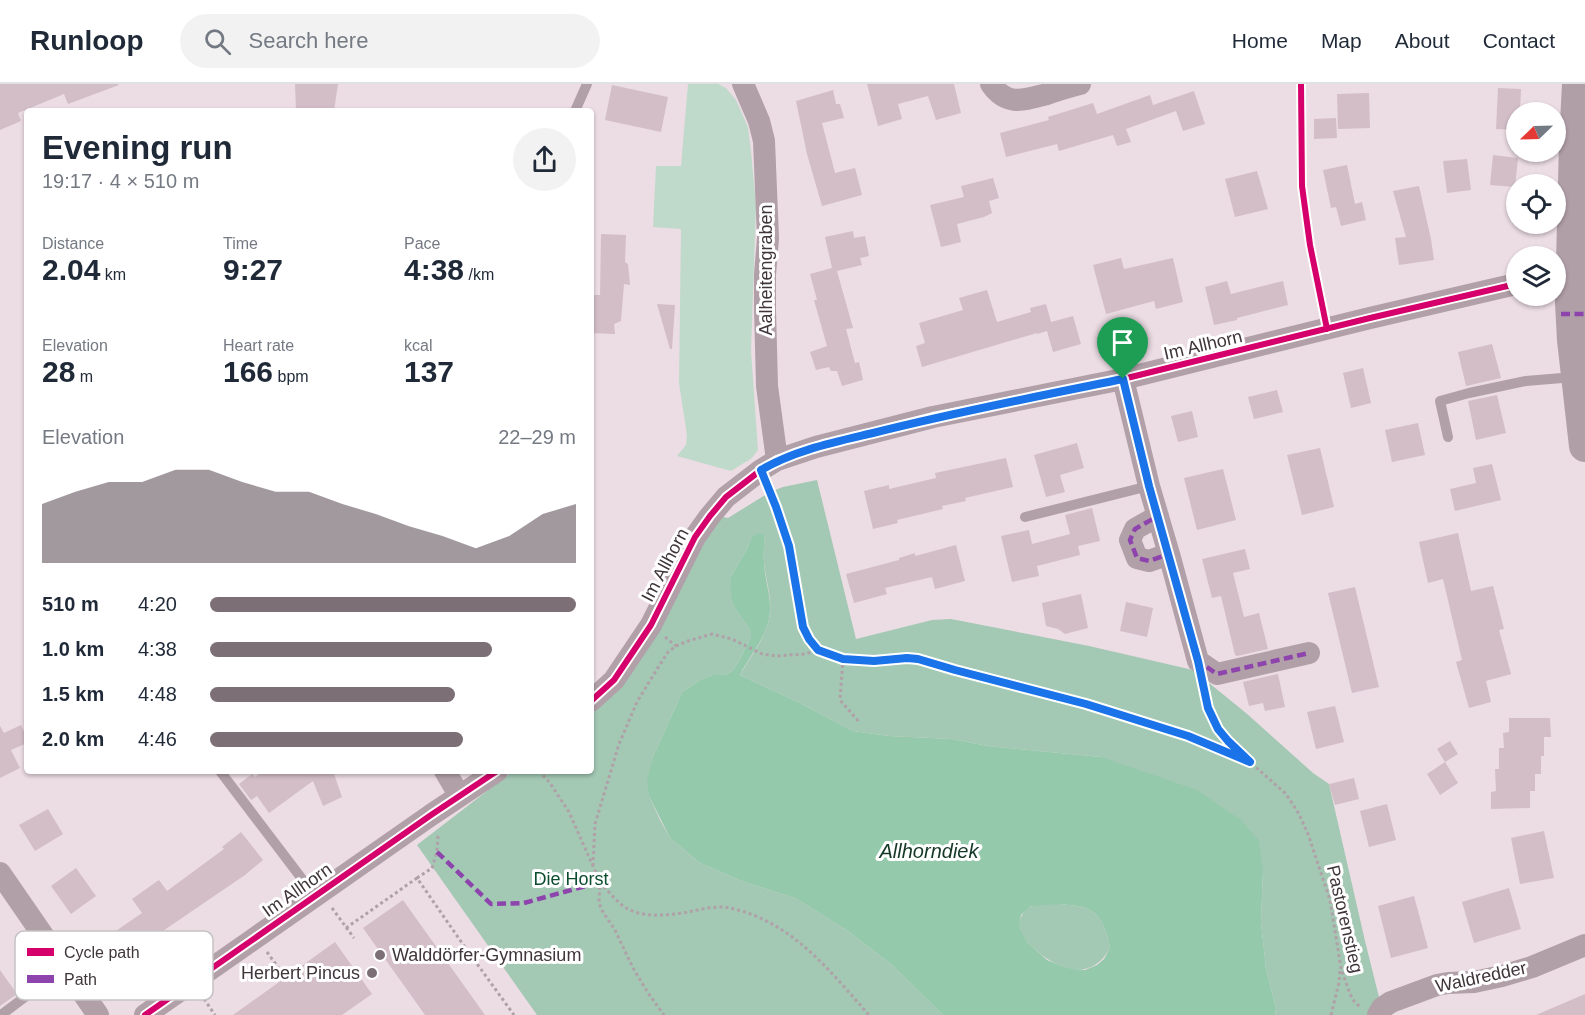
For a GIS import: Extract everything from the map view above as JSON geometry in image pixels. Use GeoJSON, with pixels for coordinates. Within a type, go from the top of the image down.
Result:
{"type":"FeatureCollection","features":[{"type":"Feature","properties":{"kind":"main road"},"geometry":{"type":"LineString","coordinates":[[1566,246],[1578,84]]}},
{"type":"Feature","properties":{"kind":"main road"},"geometry":{"type":"LineString","coordinates":[[1566,291],[1579,338],[1577,376],[1585,446]]}},
{"type":"Feature","properties":{"kind":"street","name":"Aalheitengraben"},"geometry":{"type":"LineString","coordinates":[[743,84],[759,121],[764,141],[768,238],[765,275],[769,465]]}},
{"type":"Feature","properties":{"kind":"street"},"geometry":{"type":"LineString","coordinates":[[991,84],[1003,96],[1022,101],[1080,84]]}},
{"type":"Feature","properties":{"kind":"street","name":"Im Allhorn"},"geometry":{"type":"LineString","coordinates":[[594,698],[614,680],[651,625],[695,537],[710,516],[726,497],[769,465],[816,447],[933,417],[1123,379],[1506,286]]}},
{"type":"Feature","properties":{"kind":"street"},"geometry":{"type":"LineString","coordinates":[[1123,379],[1149,486],[1198,661],[1217,674],[1309,653]]}},
{"type":"Feature","properties":{"kind":"street"},"geometry":{"type":"LineString","coordinates":[[1158,516],[1135,529],[1130,540],[1137,558],[1149,561],[1169,555]]}},
{"type":"Feature","properties":{"kind":"street"},"geometry":{"type":"LineString","coordinates":[[447,774],[459,795]]}},
{"type":"Feature","properties":{"kind":"street","name":"Im Allhorn"},"geometry":{"type":"LineString","coordinates":[[213,967],[492,774]]}},
{"type":"Feature","properties":{"kind":"street"},"geometry":{"type":"LineString","coordinates":[[0,873],[40,931]]}},
{"type":"Feature","properties":{"kind":"street","name":"Waldredder"},"geometry":{"type":"LineString","coordinates":[[1371,1012],[1387,1005],[1412,1005],[1448,983],[1474,982],[1502,976],[1532,967],[1585,945]]}},
{"type":"Feature","properties":{"kind":"street"},"geometry":{"type":"LineString","coordinates":[[88,1000],[98,1015]]}},
{"type":"Feature","properties":{"kind":"street","name":"Im Allhorn"},"geometry":{"type":"LineString","coordinates":[[145,1015],[166,1000]]}},
{"type":"Feature","properties":{"kind":"lane"},"geometry":{"type":"LineString","coordinates":[[576,108],[587,84]]}},
{"type":"Feature","properties":{"kind":"lane"},"geometry":{"type":"LineString","coordinates":[[1448,437],[1440,401],[1526,381],[1577,376]]}},
{"type":"Feature","properties":{"kind":"lane"},"geometry":{"type":"LineString","coordinates":[[1025,517],[1149,486]]}},
{"type":"Feature","properties":{"kind":"lane"},"geometry":{"type":"LineString","coordinates":[[222,774],[315,896]]}},
{"type":"Feature","properties":{"kind":"lane"},"geometry":{"type":"LineString","coordinates":[[2,1015],[22,1000]]}},
{"type":"Feature","properties":{"kind":"path"},"geometry":{"type":"LineString","coordinates":[[1300,84],[1304,197],[1310,245],[1327,329]]}},
{"type":"Feature","properties":{"kind":"path"},"geometry":{"type":"LineString","coordinates":[[593,866],[595,824],[620,744],[637,702],[669,652],[676,646],[708,635],[719,635],[744,644],[762,654],[783,656],[818,650],[803,627],[789,546],[776,507],[769,465]]}},
{"type":"Feature","properties":{"kind":"path"},"geometry":{"type":"LineString","coordinates":[[843,659],[840,700],[859,722]]}},
{"type":"Feature","properties":{"kind":"path"},"geometry":{"type":"LineString","coordinates":[[1198,661],[1211,716],[1228,741],[1250,762]]}},
{"type":"Feature","properties":{"kind":"path"},"geometry":{"type":"LineString","coordinates":[[542,774],[569,812],[600,882],[625,908],[640,914],[670,914],[728,907],[751,914],[773,924],[812,953],[869,1015]]}},
{"type":"Feature","properties":{"kind":"path"},"geometry":{"type":"LineString","coordinates":[[346,928],[432,868],[437,852],[438,836],[431,815]]}},
{"type":"Feature","properties":{"kind":"path"},"geometry":{"type":"LineString","coordinates":[[417,878],[514,1015]]}},
{"type":"Feature","properties":{"kind":"path"},"geometry":{"type":"LineString","coordinates":[[600,882],[601,909],[615,930],[633,968],[664,1015]]}},
{"type":"Feature","properties":{"kind":"path"},"geometry":{"type":"LineString","coordinates":[[338,916],[354,938]]}},
{"type":"Feature","properties":{"kind":"path"},"geometry":{"type":"LineString","coordinates":[[256,937],[285,977]]}},
{"type":"Feature","properties":{"kind":"path"},"geometry":{"type":"LineString","coordinates":[[1331,1015],[1341,968]]}},
{"type":"Feature","properties":{"kind":"path"},"geometry":{"type":"LineString","coordinates":[[208,1006],[215,1015]]}},
{"type":"Feature","properties":{"kind":"shaded area"},"geometry":{"type":"Polygon","coordinates":[[[688,84],[718,84],[726,88],[736,100],[748,127],[751,151],[756,206],[751,351],[758,450],[752,458],[731,471],[677,456],[686,445],[687,435],[679,383],[681,229],[653,227],[656,166],[681,166],[688,84]]]}},
{"type":"Feature","properties":{"kind":"green space","name":"Die Horst"},"geometry":{"type":"Polygon","coordinates":[[[817,480],[856,639],[932,620],[951,619],[1089,646],[1193,670],[1246,713],[1313,773],[1329,784],[1379,997],[1369,1015],[1275,1015],[1276,1008],[1266,969],[1261,922],[1263,871],[1101,757],[988,746],[952,739],[889,736],[853,731],[740,675],[762,639],[769,618],[770,602],[764,562],[764,534],[751,538],[730,578],[736,610],[751,631],[751,637],[732,671],[725,675],[712,675],[700,680],[682,692],[652,759],[650,798],[670,838],[700,863],[744,882],[795,898],[848,931],[892,965],[943,1015],[537,1015],[417,845],[509,774],[594,774],[594,707],[718,516],[728,518],[770,492],[817,480]]]}},
{"type":"Feature","properties":{"kind":"green space"},"geometry":{"type":"Polygon","coordinates":[[[1038,904],[1060,904],[1085,908],[1096,915],[1103,924],[1110,948],[1094,965],[1075,970],[1055,964],[1045,958],[1022,935],[1019,922],[1026,910],[1038,904]]]}},
{"type":"Feature","properties":{"kind":"water","name":"Allhorndiek"},"geometry":{"type":"Polygon","coordinates":[[[759,533],[764,534],[764,562],[770,610],[764,633],[740,675],[853,731],[889,736],[952,739],[988,746],[1101,757],[1197,790],[1241,820],[1259,841],[1263,871],[1261,922],[1266,969],[1276,1008],[1275,1015],[943,1015],[892,965],[848,931],[795,898],[744,882],[700,863],[670,838],[650,798],[647,782],[652,759],[682,692],[700,680],[712,675],[725,675],[732,671],[751,637],[751,631],[736,610],[732,600],[730,578],[751,538],[759,533]],[[1060,904],[1031,906],[1021,915],[1019,928],[1027,942],[1047,960],[1061,966],[1085,970],[1097,965],[1104,959],[1110,948],[1100,919],[1085,908],[1060,904]]]}},
{"type":"Feature","properties":{"kind":"building"},"geometry":{"type":"Polygon","coordinates":[[[0,84],[119,85],[68,104],[64,94],[30,108],[24,108],[24,111],[18,113],[21,121],[0,130],[0,84]]]}},
{"type":"Feature","properties":{"kind":"building"},"geometry":{"type":"Polygon","coordinates":[[[295,84],[338,84],[334,108],[296,108],[295,84]]]}},
{"type":"Feature","properties":{"kind":"building"},"geometry":{"type":"Polygon","coordinates":[[[867,84],[954,84],[961,113],[936,120],[928,96],[898,104],[902,119],[878,126],[867,84]]]}},
{"type":"Feature","properties":{"kind":"building"},"geometry":{"type":"Polygon","coordinates":[[[612,85],[668,97],[661,132],[605,120],[612,85]]]}},
{"type":"Feature","properties":{"kind":"building"},"geometry":{"type":"Polygon","coordinates":[[[1498,88],[1521,89],[1520,102],[1506,102],[1506,130],[1496,129],[1498,88]]]}},
{"type":"Feature","properties":{"kind":"building"},"geometry":{"type":"Polygon","coordinates":[[[833,90],[836,104],[840,104],[844,118],[822,123],[835,173],[855,168],[862,195],[822,206],[807,154],[796,101],[833,90]]]}},
{"type":"Feature","properties":{"kind":"building"},"geometry":{"type":"Polygon","coordinates":[[[1194,91],[1205,124],[1183,131],[1176,111],[1126,129],[1131,142],[1117,146],[1113,135],[1059,151],[1057,144],[1006,157],[1000,133],[1049,120],[1048,117],[1093,103],[1097,114],[1150,95],[1153,105],[1194,91]]]}},
{"type":"Feature","properties":{"kind":"building"},"geometry":{"type":"Polygon","coordinates":[[[1369,93],[1370,128],[1338,129],[1337,94],[1369,93]]]}},
{"type":"Feature","properties":{"kind":"building"},"geometry":{"type":"Polygon","coordinates":[[[1336,118],[1337,138],[1314,139],[1314,119],[1336,118]]]}},
{"type":"Feature","properties":{"kind":"building"},"geometry":{"type":"Polygon","coordinates":[[[1493,155],[1506,157],[1506,162],[1518,162],[1516,174],[1506,174],[1506,186],[1490,185],[1493,155]]]}},
{"type":"Feature","properties":{"kind":"building"},"geometry":{"type":"Polygon","coordinates":[[[1467,159],[1471,190],[1447,193],[1443,161],[1467,159]]]}},
{"type":"Feature","properties":{"kind":"building"},"geometry":{"type":"Polygon","coordinates":[[[1347,165],[1355,204],[1362,202],[1366,220],[1341,226],[1336,207],[1331,208],[1323,170],[1347,165]]]}},
{"type":"Feature","properties":{"kind":"building"},"geometry":{"type":"Polygon","coordinates":[[[1257,171],[1268,209],[1235,217],[1225,179],[1257,171]]]}},
{"type":"Feature","properties":{"kind":"building"},"geometry":{"type":"Polygon","coordinates":[[[993,178],[999,198],[989,201],[992,213],[957,224],[961,242],[941,247],[930,205],[964,197],[961,186],[993,178]]]}},
{"type":"Feature","properties":{"kind":"building"},"geometry":{"type":"Polygon","coordinates":[[[1419,186],[1434,260],[1399,265],[1395,238],[1406,237],[1393,191],[1419,186]]]}},
{"type":"Feature","properties":{"kind":"building"},"geometry":{"type":"Polygon","coordinates":[[[853,231],[854,238],[865,236],[869,256],[860,258],[862,265],[837,271],[853,328],[846,329],[855,363],[859,362],[863,380],[842,386],[837,371],[831,371],[829,367],[816,370],[810,352],[827,346],[814,300],[817,300],[810,274],[832,268],[825,237],[853,231]]]}},
{"type":"Feature","properties":{"kind":"building"},"geometry":{"type":"Polygon","coordinates":[[[601,234],[626,235],[625,262],[628,264],[630,285],[624,284],[621,321],[614,324],[615,334],[594,333],[594,295],[600,295],[601,234]]]}},
{"type":"Feature","properties":{"kind":"building"},"geometry":{"type":"Polygon","coordinates":[[[1121,258],[1124,269],[1173,258],[1183,302],[1156,309],[1154,301],[1106,314],[1093,265],[1121,258]]]}},
{"type":"Feature","properties":{"kind":"building"},"geometry":{"type":"Polygon","coordinates":[[[1227,281],[1231,294],[1283,281],[1288,305],[1214,325],[1205,287],[1227,281]]]}},
{"type":"Feature","properties":{"kind":"building"},"geometry":{"type":"Polygon","coordinates":[[[987,290],[997,322],[1031,312],[1030,308],[1046,304],[1051,322],[1073,316],[1081,344],[1053,352],[1047,331],[922,367],[916,346],[925,343],[919,323],[963,310],[959,298],[987,290]]]}},
{"type":"Feature","properties":{"kind":"building"},"geometry":{"type":"Polygon","coordinates":[[[657,304],[675,305],[672,349],[670,349],[657,304]]]}},
{"type":"Feature","properties":{"kind":"building"},"geometry":{"type":"Polygon","coordinates":[[[1492,344],[1501,378],[1466,386],[1458,352],[1492,344]]]}},
{"type":"Feature","properties":{"kind":"building"},"geometry":{"type":"Polygon","coordinates":[[[1363,368],[1371,403],[1351,408],[1343,373],[1363,368]]]}},
{"type":"Feature","properties":{"kind":"building"},"geometry":{"type":"Polygon","coordinates":[[[1277,390],[1283,412],[1254,419],[1248,397],[1277,390]]]}},
{"type":"Feature","properties":{"kind":"building"},"geometry":{"type":"Polygon","coordinates":[[[1497,395],[1506,433],[1476,440],[1468,401],[1497,395]]]}},
{"type":"Feature","properties":{"kind":"building"},"geometry":{"type":"Polygon","coordinates":[[[1192,411],[1198,437],[1178,442],[1171,416],[1192,411]]]}},
{"type":"Feature","properties":{"kind":"building"},"geometry":{"type":"Polygon","coordinates":[[[1418,423],[1425,455],[1392,462],[1385,430],[1418,423]]]}},
{"type":"Feature","properties":{"kind":"building"},"geometry":{"type":"Polygon","coordinates":[[[1077,443],[1084,468],[1060,475],[1065,492],[1046,497],[1034,455],[1077,443]]]}},
{"type":"Feature","properties":{"kind":"building"},"geometry":{"type":"Polygon","coordinates":[[[1320,448],[1334,507],[1302,515],[1287,455],[1320,448]]]}},
{"type":"Feature","properties":{"kind":"building"},"geometry":{"type":"Polygon","coordinates":[[[1006,458],[1013,487],[965,498],[966,501],[942,506],[943,509],[897,520],[898,523],[873,529],[864,491],[889,485],[889,489],[936,478],[935,473],[1006,458]]]}},
{"type":"Feature","properties":{"kind":"building"},"geometry":{"type":"Polygon","coordinates":[[[1492,464],[1501,500],[1455,511],[1450,489],[1476,483],[1473,468],[1492,464]]]}},
{"type":"Feature","properties":{"kind":"building"},"geometry":{"type":"Polygon","coordinates":[[[1223,469],[1236,520],[1197,530],[1184,478],[1223,469]]]}},
{"type":"Feature","properties":{"kind":"building"},"geometry":{"type":"Polygon","coordinates":[[[1092,508],[1100,541],[1078,546],[1080,555],[1037,566],[1039,576],[1012,582],[1001,536],[1029,530],[1032,544],[1070,534],[1065,515],[1092,508]]]}},
{"type":"Feature","properties":{"kind":"building"},"geometry":{"type":"Polygon","coordinates":[[[1458,533],[1471,591],[1493,586],[1504,629],[1499,630],[1511,674],[1486,681],[1491,702],[1469,708],[1456,662],[1462,660],[1443,579],[1428,583],[1419,542],[1458,533]]]}},
{"type":"Feature","properties":{"kind":"building"},"geometry":{"type":"Polygon","coordinates":[[[956,545],[965,581],[935,589],[932,577],[885,588],[887,594],[854,603],[846,574],[899,560],[899,558],[915,553],[915,556],[956,545]]]}},
{"type":"Feature","properties":{"kind":"building"},"geometry":{"type":"Polygon","coordinates":[[[1245,549],[1250,569],[1233,573],[1244,617],[1259,613],[1268,649],[1237,656],[1221,596],[1212,598],[1202,559],[1245,549]]]}},
{"type":"Feature","properties":{"kind":"building"},"geometry":{"type":"Polygon","coordinates":[[[1355,587],[1379,687],[1352,693],[1328,593],[1355,587]]]}},
{"type":"Feature","properties":{"kind":"building"},"geometry":{"type":"Polygon","coordinates":[[[1081,594],[1088,628],[1065,634],[1058,629],[1046,626],[1042,603],[1081,594]]]}},
{"type":"Feature","properties":{"kind":"building"},"geometry":{"type":"Polygon","coordinates":[[[1126,602],[1153,608],[1147,637],[1120,631],[1126,602]]]}},
{"type":"Feature","properties":{"kind":"building"},"geometry":{"type":"Polygon","coordinates":[[[1278,674],[1285,707],[1265,711],[1263,703],[1249,706],[1243,682],[1278,674]]]}},
{"type":"Feature","properties":{"kind":"building"},"geometry":{"type":"Polygon","coordinates":[[[1335,706],[1344,742],[1316,749],[1307,712],[1335,706]]]}},
{"type":"Feature","properties":{"kind":"building"},"geometry":{"type":"Polygon","coordinates":[[[1509,718],[1550,718],[1551,737],[1544,737],[1541,774],[1535,774],[1535,791],[1530,791],[1530,808],[1491,809],[1491,792],[1496,791],[1495,769],[1499,769],[1499,748],[1504,748],[1503,733],[1509,732],[1509,718]]]}},
{"type":"Feature","properties":{"kind":"building"},"geometry":{"type":"Polygon","coordinates":[[[21,725],[24,732],[24,744],[11,750],[20,768],[0,778],[0,726],[4,733],[21,725]]]}},
{"type":"Feature","properties":{"kind":"building"},"geometry":{"type":"Polygon","coordinates":[[[1450,741],[1458,754],[1445,762],[1437,749],[1450,741]]]}},
{"type":"Feature","properties":{"kind":"building"},"geometry":{"type":"Polygon","coordinates":[[[1445,762],[1458,783],[1440,795],[1427,774],[1445,762]]]}},
{"type":"Feature","properties":{"kind":"building"},"geometry":{"type":"Polygon","coordinates":[[[252,774],[255,777],[259,774],[334,774],[342,797],[323,806],[313,781],[269,813],[257,796],[251,800],[239,784],[252,774]]]}},
{"type":"Feature","properties":{"kind":"building"},"geometry":{"type":"Polygon","coordinates":[[[1354,778],[1359,799],[1335,805],[1329,784],[1354,778]]]}},
{"type":"Feature","properties":{"kind":"building"},"geometry":{"type":"Polygon","coordinates":[[[1387,804],[1396,840],[1369,847],[1360,811],[1387,804]]]}},
{"type":"Feature","properties":{"kind":"building"},"geometry":{"type":"Polygon","coordinates":[[[48,809],[63,834],[35,851],[19,825],[48,809]]]}},
{"type":"Feature","properties":{"kind":"building"},"geometry":{"type":"Polygon","coordinates":[[[1544,831],[1554,878],[1520,884],[1511,838],[1544,831]]]}},
{"type":"Feature","properties":{"kind":"building"},"geometry":{"type":"Polygon","coordinates":[[[241,832],[263,860],[245,875],[163,931],[116,931],[142,913],[132,899],[159,880],[167,891],[224,849],[222,847],[241,832]]]}},
{"type":"Feature","properties":{"kind":"building"},"geometry":{"type":"Polygon","coordinates":[[[76,868],[96,896],[71,914],[51,886],[76,868]]]}},
{"type":"Feature","properties":{"kind":"building"},"geometry":{"type":"Polygon","coordinates":[[[1509,888],[1521,929],[1474,943],[1462,902],[1509,888]]]}},
{"type":"Feature","properties":{"kind":"building"},"geometry":{"type":"Polygon","coordinates":[[[1414,896],[1428,948],[1391,958],[1378,906],[1414,896]]]}},
{"type":"Feature","properties":{"kind":"building"},"geometry":{"type":"Polygon","coordinates":[[[403,900],[485,1015],[425,1015],[363,928],[403,900]]]}},
{"type":"Feature","properties":{"kind":"building"},"geometry":{"type":"Polygon","coordinates":[[[335,942],[372,994],[342,1015],[233,1015],[335,942]]]}},
{"type":"Feature","properties":{"kind":"building"},"geometry":{"type":"Polygon","coordinates":[[[0,970],[15,991],[15,995],[0,1006],[0,970]]]}},
{"type":"Feature","properties":{"kind":"building"},"geometry":{"type":"Polygon","coordinates":[[[1585,994],[1585,1015],[1536,1015],[1585,994]]]}},
{"type":"Feature","properties":{"kind":"marked path"},"geometry":{"type":"LineString","coordinates":[[1561,314],[1585,314]]}},
{"type":"Feature","properties":{"kind":"marked path"},"geometry":{"type":"LineString","coordinates":[[1123,379],[1149,486],[1169,554],[1149,561],[1137,558],[1130,540],[1135,529],[1158,516]]}},
{"type":"Feature","properties":{"kind":"marked path"},"geometry":{"type":"LineString","coordinates":[[1169,554],[1198,661],[1217,674],[1309,653]]}},
{"type":"Feature","properties":{"kind":"marked path"},"geometry":{"type":"LineString","coordinates":[[437,852],[491,904],[524,903],[600,882]]}},
{"type":"Feature","properties":{"kind":"cycle path"},"geometry":{"type":"LineString","coordinates":[[1301,84],[1302,186],[1310,245],[1327,329]]}},
{"type":"Feature","properties":{"kind":"cycle path"},"geometry":{"type":"LineString","coordinates":[[594,698],[614,680],[651,625],[695,537],[710,516],[726,497],[777,460],[816,447],[933,417],[1123,379],[1506,286]]}},
{"type":"Feature","properties":{"kind":"cycle path"},"geometry":{"type":"LineString","coordinates":[[213,967],[492,774]]}},
{"type":"Feature","properties":{"kind":"cycle path"},"geometry":{"type":"LineString","coordinates":[[145,1015],[166,1000]]}},
{"type":"Feature","properties":{"kind":"place","name":"Walddörfer-Gymnasium"},"geometry":{"type":"Point","coordinates":[380,955]}},
{"type":"Feature","properties":{"kind":"place","name":"Herbert Pincus"},"geometry":{"type":"Point","coordinates":[372,973]}},
{"type":"Feature","properties":{"kind":"route"},"geometry":{"type":"LineString","coordinates":[[1123,379],[1149,486],[1198,661],[1208,708],[1218,729],[1250,762],[1188,736],[1086,704],[918,659],[874,661],[843,659],[818,650],[813,645],[803,627],[789,546],[761,470],[777,460],[816,447],[933,417],[1123,379]]}}]}
